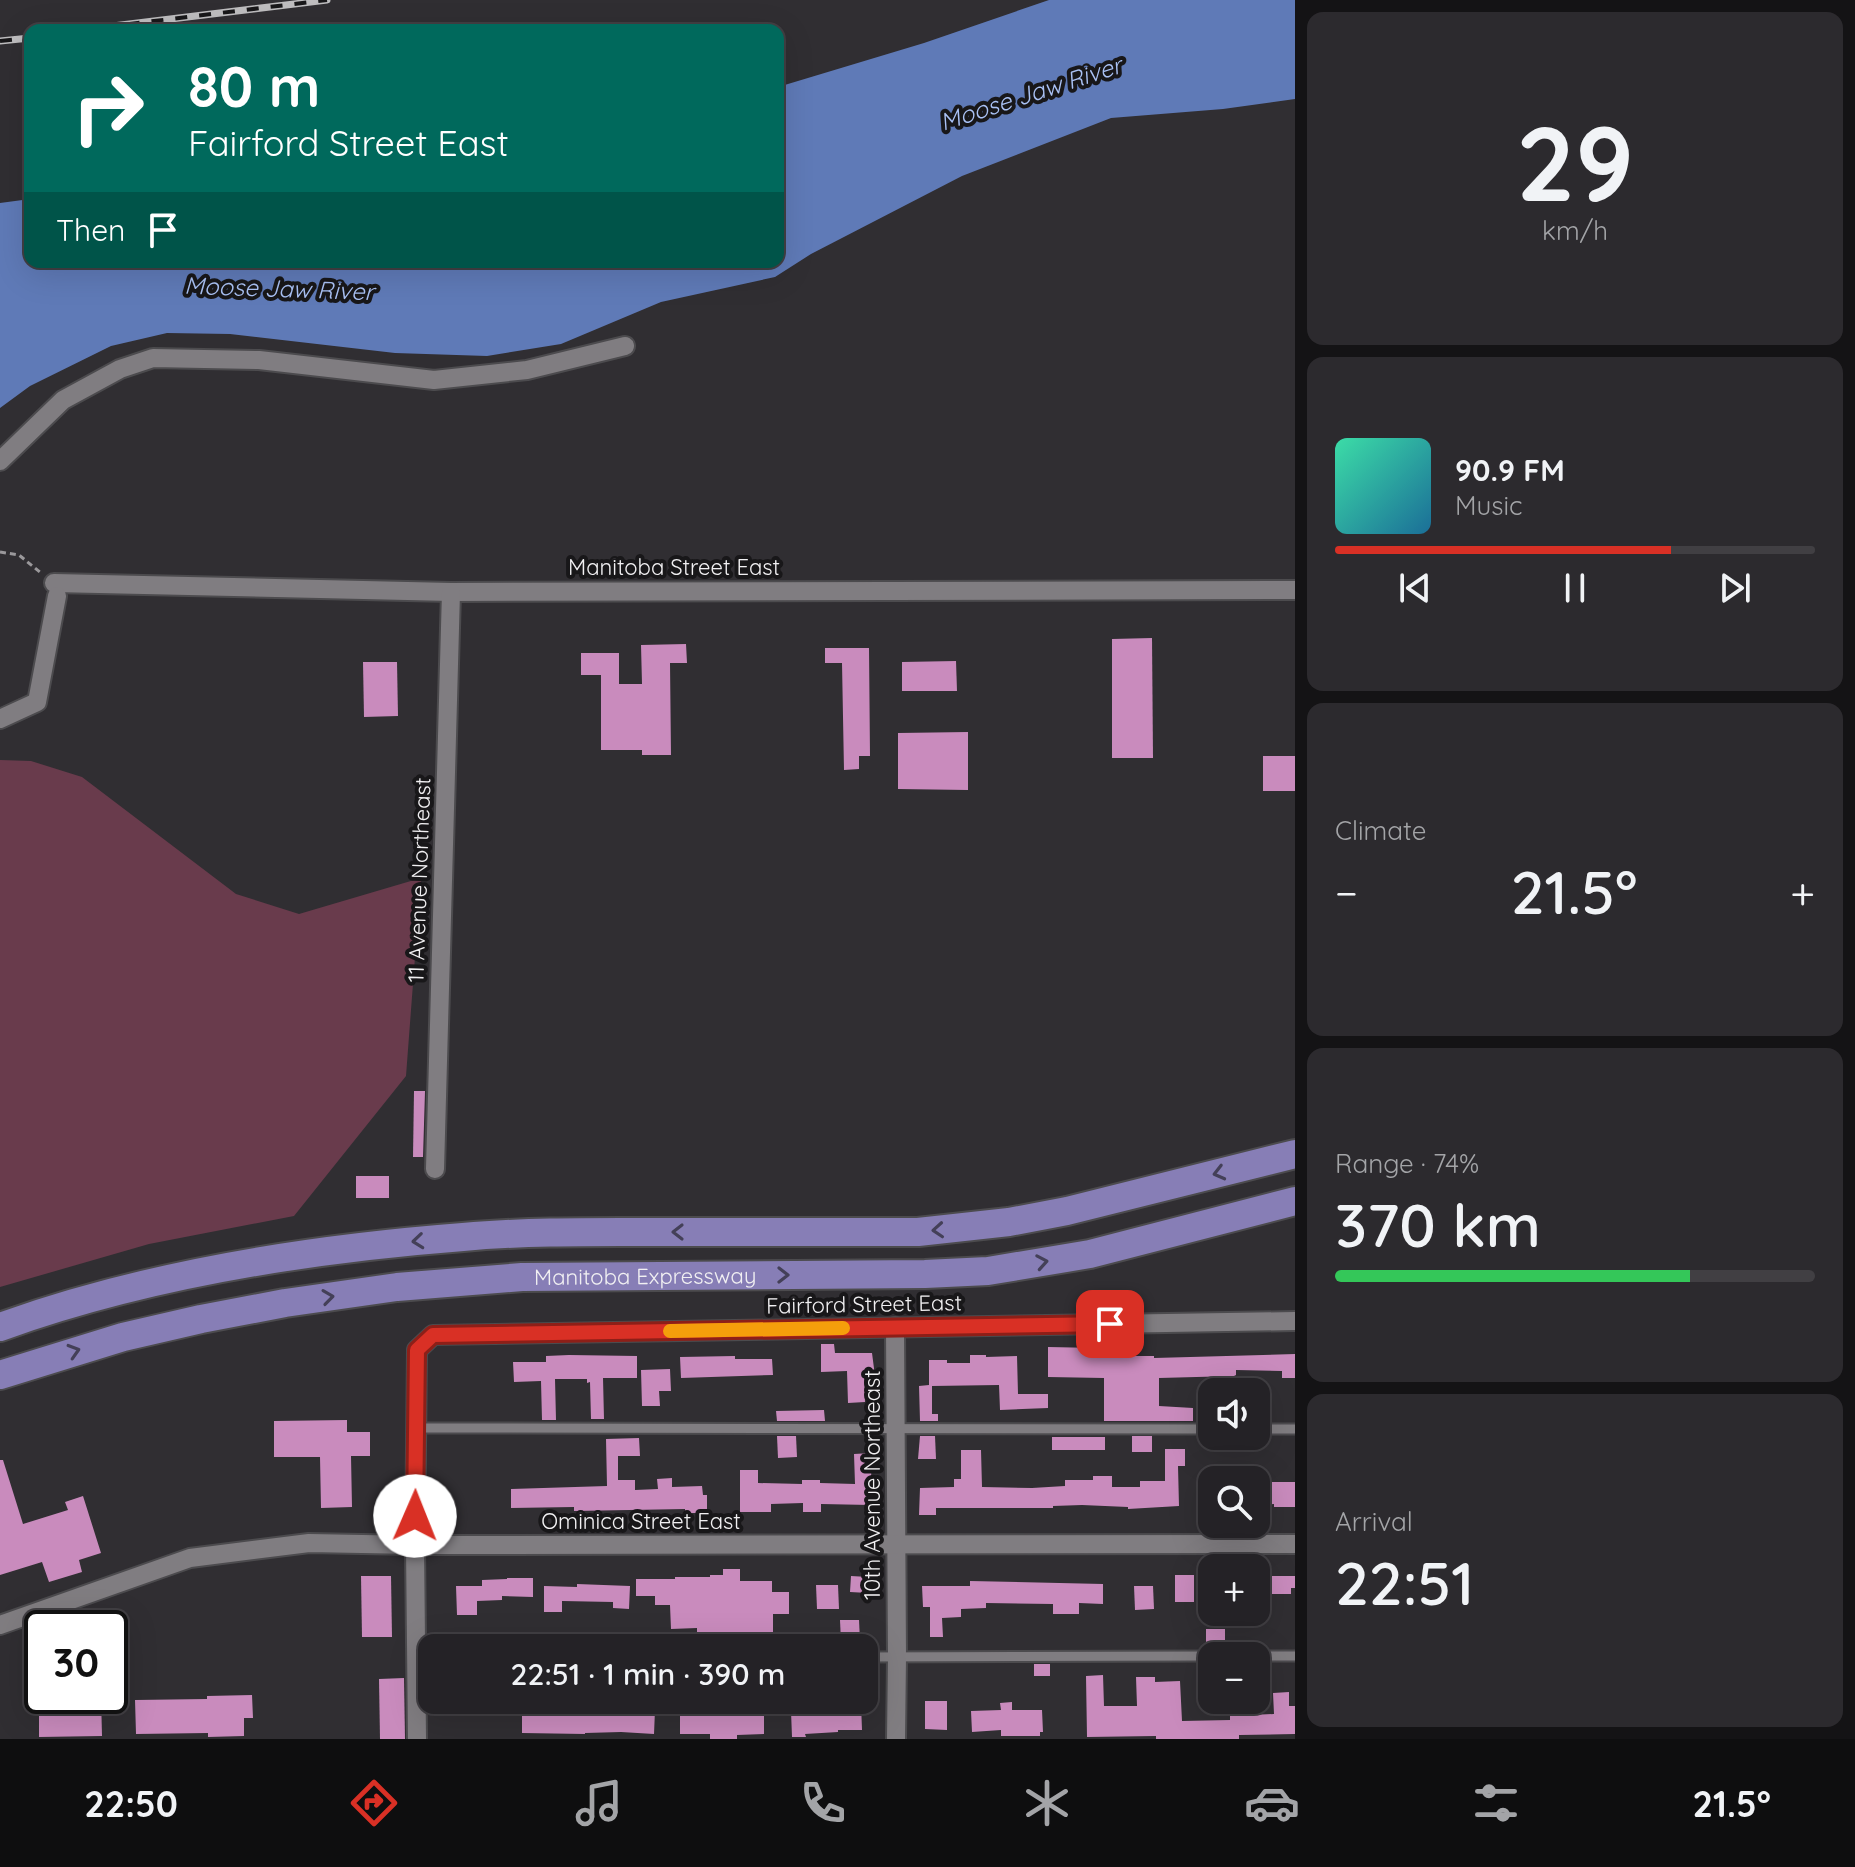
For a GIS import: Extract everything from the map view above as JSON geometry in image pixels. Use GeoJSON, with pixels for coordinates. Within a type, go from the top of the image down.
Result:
{"type":"FeatureCollection","features":[{"type":"Feature","properties":{"kind":"main road","name":"Manitoba Expressway"},"geometry":{"type":"LineString","coordinates":[[0,1327],[117,1292],[194,1274],[360,1247],[465,1237],[573,1232],[902,1232],[968,1228],[1067,1211],[1295,1154]]}},
{"type":"Feature","properties":{"kind":"main road","name":"Manitoba Expressway"},"geometry":{"type":"LineString","coordinates":[[0,1375],[123,1337],[201,1319],[397,1287],[522,1277],[988,1271],[1090,1254],[1295,1201]]}},
{"type":"Feature","properties":{"kind":"street"},"geometry":{"type":"LineString","coordinates":[[0,461],[63,400],[120,369],[153,358],[259,360],[434,380],[527,370],[625,346]]}},
{"type":"Feature","properties":{"kind":"street"},"geometry":{"type":"LineString","coordinates":[[0,719],[37,702],[56,590]]}},
{"type":"Feature","properties":{"kind":"street","name":"Manitoba Street East"},"geometry":{"type":"LineString","coordinates":[[56,590],[1295,590]]}},
{"type":"Feature","properties":{"kind":"street","name":"11 Avenue Northeast"},"geometry":{"type":"LineString","coordinates":[[435,1169],[451,592]]}},
{"type":"Feature","properties":{"kind":"street","name":"Fairford Street East"},"geometry":{"type":"LineString","coordinates":[[416,1428],[417,1350],[433,1335],[1295,1321]]}},
{"type":"Feature","properties":{"kind":"street","name":"10th Avenue Northeast"},"geometry":{"type":"LineString","coordinates":[[895,1327],[896,1739]]}},
{"type":"Feature","properties":{"kind":"street"},"geometry":{"type":"LineString","coordinates":[[416,1428],[415,1545],[422,1634]]}},
{"type":"Feature","properties":{"kind":"street","name":"Ominica Street East"},"geometry":{"type":"LineString","coordinates":[[0,1625],[190,1558],[309,1543],[1295,1544]]}},
{"type":"Feature","properties":{"kind":"street"},"geometry":{"type":"LineString","coordinates":[[417,1739],[419,1714]]}},
{"type":"Feature","properties":{"kind":"lane"},"geometry":{"type":"LineString","coordinates":[[416,1428],[1198,1429]]}},
{"type":"Feature","properties":{"kind":"lane"},"geometry":{"type":"LineString","coordinates":[[1270,1429],[1295,1429]]}},
{"type":"Feature","properties":{"kind":"lane"},"geometry":{"type":"LineString","coordinates":[[878,1657],[1198,1656]]}},
{"type":"Feature","properties":{"kind":"lane"},"geometry":{"type":"LineString","coordinates":[[1270,1656],[1295,1656]]}},
{"type":"Feature","properties":{"kind":"path"},"geometry":{"type":"LineString","coordinates":[[0,552],[19,555],[56,590]]}},
{"type":"Feature","properties":{"kind":"shaded area"},"geometry":{"type":"Polygon","coordinates":[[[0,760],[31,761],[82,777],[236,894],[299,914],[421,878],[406,1076],[294,1216],[149,1244],[0,1287],[0,760]]]}},
{"type":"Feature","properties":{"kind":"water","name":"Moose Jaw River"},"geometry":{"type":"Polygon","coordinates":[[[1049,0],[1295,0],[1295,99],[1223,109],[1111,118],[962,176],[811,254],[775,277],[661,302],[561,344],[487,356],[395,353],[230,334],[167,333],[111,346],[30,386],[0,408],[0,203],[24,200],[24,268],[784,268],[784,85],[924,43],[1049,0]]]}},
{"type":"Feature","properties":{"kind":"building"},"geometry":{"type":"Polygon","coordinates":[[[1152,638],[1153,758],[1112,758],[1112,639],[1152,638]]]}},
{"type":"Feature","properties":{"kind":"building"},"geometry":{"type":"Polygon","coordinates":[[[686,644],[687,663],[670,663],[671,755],[642,755],[642,750],[601,750],[601,675],[581,675],[581,653],[619,653],[619,684],[642,684],[641,645],[686,644]]]}},
{"type":"Feature","properties":{"kind":"building"},"geometry":{"type":"Polygon","coordinates":[[[825,648],[869,648],[870,756],[859,756],[859,769],[844,770],[842,663],[825,663],[825,648]]]}},
{"type":"Feature","properties":{"kind":"building"},"geometry":{"type":"Polygon","coordinates":[[[956,661],[957,691],[902,691],[902,662],[956,661]]]}},
{"type":"Feature","properties":{"kind":"building"},"geometry":{"type":"Polygon","coordinates":[[[363,662],[397,662],[398,716],[364,717],[363,662]]]}},
{"type":"Feature","properties":{"kind":"building"},"geometry":{"type":"Polygon","coordinates":[[[968,732],[968,790],[898,789],[898,733],[968,732]]]}},
{"type":"Feature","properties":{"kind":"building"},"geometry":{"type":"Polygon","coordinates":[[[1263,756],[1295,756],[1295,791],[1263,791],[1263,756]]]}},
{"type":"Feature","properties":{"kind":"building"},"geometry":{"type":"Polygon","coordinates":[[[414,1091],[425,1091],[423,1157],[413,1157],[414,1091]]]}},
{"type":"Feature","properties":{"kind":"building"},"geometry":{"type":"Polygon","coordinates":[[[356,1176],[389,1176],[389,1198],[356,1198],[356,1176]]]}},
{"type":"Feature","properties":{"kind":"building"},"geometry":{"type":"Polygon","coordinates":[[[821,1344],[834,1344],[835,1353],[872,1353],[875,1376],[864,1376],[865,1402],[848,1403],[847,1371],[821,1372],[821,1344]]]}},
{"type":"Feature","properties":{"kind":"building"},"geometry":{"type":"Polygon","coordinates":[[[1048,1347],[1098,1348],[1098,1352],[1118,1351],[1118,1356],[1154,1358],[1295,1354],[1295,1378],[1282,1378],[1282,1371],[1236,1370],[1234,1376],[1159,1378],[1159,1406],[1193,1408],[1193,1421],[1104,1421],[1104,1378],[1048,1377],[1048,1347]]]}},
{"type":"Feature","properties":{"kind":"building"},"geometry":{"type":"Polygon","coordinates":[[[970,1355],[1017,1356],[1018,1394],[1048,1394],[1048,1408],[1000,1410],[999,1385],[932,1386],[932,1414],[938,1414],[938,1421],[920,1421],[919,1386],[929,1385],[929,1360],[970,1363],[970,1355]]]}},
{"type":"Feature","properties":{"kind":"building"},"geometry":{"type":"Polygon","coordinates":[[[546,1356],[637,1356],[637,1378],[603,1378],[604,1419],[591,1419],[590,1382],[587,1383],[587,1379],[555,1379],[556,1420],[542,1420],[541,1381],[514,1382],[513,1362],[546,1362],[546,1356]]]}},
{"type":"Feature","properties":{"kind":"building"},"geometry":{"type":"Polygon","coordinates":[[[735,1356],[735,1359],[772,1359],[773,1375],[681,1378],[680,1357],[735,1356]]]}},
{"type":"Feature","properties":{"kind":"building"},"geometry":{"type":"Polygon","coordinates":[[[670,1369],[671,1391],[659,1391],[660,1406],[642,1406],[641,1370],[670,1369]]]}},
{"type":"Feature","properties":{"kind":"building"},"geometry":{"type":"Polygon","coordinates":[[[824,1410],[825,1421],[777,1421],[776,1411],[824,1410]]]}},
{"type":"Feature","properties":{"kind":"building"},"geometry":{"type":"Polygon","coordinates":[[[347,1420],[347,1432],[370,1432],[370,1456],[351,1456],[352,1507],[321,1508],[320,1457],[274,1457],[274,1421],[347,1420]]]}},
{"type":"Feature","properties":{"kind":"building"},"geometry":{"type":"Polygon","coordinates":[[[777,1436],[796,1436],[797,1457],[778,1458],[777,1436]]]}},
{"type":"Feature","properties":{"kind":"building"},"geometry":{"type":"Polygon","coordinates":[[[920,1436],[935,1436],[936,1459],[918,1459],[920,1436]]]}},
{"type":"Feature","properties":{"kind":"building"},"geometry":{"type":"Polygon","coordinates":[[[1132,1436],[1152,1436],[1152,1452],[1132,1452],[1132,1436]]]}},
{"type":"Feature","properties":{"kind":"building"},"geometry":{"type":"Polygon","coordinates":[[[1052,1437],[1105,1437],[1105,1450],[1052,1450],[1052,1437]]]}},
{"type":"Feature","properties":{"kind":"building"},"geometry":{"type":"Polygon","coordinates":[[[639,1438],[640,1456],[618,1456],[618,1480],[635,1480],[635,1490],[658,1489],[657,1479],[672,1478],[672,1487],[702,1486],[703,1495],[707,1495],[707,1509],[702,1509],[702,1513],[685,1513],[685,1509],[574,1511],[574,1507],[511,1508],[511,1489],[607,1486],[606,1439],[639,1438]]]}},
{"type":"Feature","properties":{"kind":"building"},"geometry":{"type":"Polygon","coordinates":[[[1165,1449],[1185,1449],[1185,1466],[1178,1466],[1179,1506],[1128,1509],[1082,1505],[1053,1508],[936,1508],[936,1515],[919,1515],[920,1488],[954,1487],[954,1479],[961,1479],[961,1450],[981,1450],[982,1487],[1032,1488],[1065,1486],[1065,1480],[1093,1480],[1093,1476],[1112,1476],[1112,1487],[1140,1487],[1140,1481],[1165,1481],[1165,1449]]]}},
{"type":"Feature","properties":{"kind":"building"},"geometry":{"type":"Polygon","coordinates":[[[872,1453],[870,1505],[821,1504],[821,1512],[803,1512],[803,1503],[771,1504],[771,1512],[740,1512],[740,1470],[758,1470],[758,1483],[802,1484],[802,1480],[820,1480],[820,1483],[855,1484],[854,1454],[872,1453]]]}},
{"type":"Feature","properties":{"kind":"building"},"geometry":{"type":"Polygon","coordinates":[[[0,1460],[3,1460],[23,1524],[68,1510],[65,1502],[83,1496],[101,1553],[79,1560],[82,1572],[49,1582],[42,1562],[0,1575],[0,1460]]]}},
{"type":"Feature","properties":{"kind":"building"},"geometry":{"type":"Polygon","coordinates":[[[1270,1482],[1295,1482],[1295,1507],[1274,1507],[1274,1504],[1270,1504],[1270,1482]]]}},
{"type":"Feature","properties":{"kind":"building"},"geometry":{"type":"Polygon","coordinates":[[[723,1569],[740,1569],[740,1581],[772,1581],[772,1592],[789,1592],[789,1614],[773,1614],[773,1634],[697,1634],[697,1628],[671,1629],[670,1605],[655,1605],[655,1596],[636,1596],[636,1579],[723,1575],[723,1569]]]}},
{"type":"Feature","properties":{"kind":"building"},"geometry":{"type":"Polygon","coordinates":[[[1175,1575],[1194,1575],[1194,1602],[1175,1602],[1175,1575]]]}},
{"type":"Feature","properties":{"kind":"building"},"geometry":{"type":"Polygon","coordinates":[[[361,1576],[391,1576],[392,1637],[362,1637],[361,1576]]]}},
{"type":"Feature","properties":{"kind":"building"},"geometry":{"type":"Polygon","coordinates":[[[851,1576],[868,1577],[868,1593],[850,1592],[851,1576]]]}},
{"type":"Feature","properties":{"kind":"building"},"geometry":{"type":"Polygon","coordinates":[[[1270,1576],[1295,1576],[1295,1588],[1291,1588],[1291,1594],[1270,1594],[1270,1576]]]}},
{"type":"Feature","properties":{"kind":"building"},"geometry":{"type":"Polygon","coordinates":[[[533,1578],[533,1597],[502,1596],[502,1600],[477,1601],[477,1615],[457,1615],[456,1586],[482,1586],[482,1580],[533,1578]]]}},
{"type":"Feature","properties":{"kind":"building"},"geometry":{"type":"Polygon","coordinates":[[[970,1581],[1103,1584],[1103,1604],[1079,1603],[1079,1614],[1053,1614],[1053,1604],[986,1603],[986,1608],[961,1609],[961,1617],[942,1618],[943,1637],[930,1637],[930,1607],[923,1607],[922,1586],[970,1586],[970,1581]]]}},
{"type":"Feature","properties":{"kind":"building"},"geometry":{"type":"Polygon","coordinates":[[[577,1584],[630,1586],[629,1609],[613,1608],[613,1602],[562,1601],[562,1612],[544,1612],[544,1586],[577,1587],[577,1584]]]}},
{"type":"Feature","properties":{"kind":"building"},"geometry":{"type":"Polygon","coordinates":[[[816,1585],[838,1585],[839,1609],[817,1609],[816,1585]]]}},
{"type":"Feature","properties":{"kind":"building"},"geometry":{"type":"Polygon","coordinates":[[[1134,1586],[1153,1586],[1154,1609],[1135,1610],[1134,1586]]]}},
{"type":"Feature","properties":{"kind":"building"},"geometry":{"type":"Polygon","coordinates":[[[840,1620],[859,1620],[860,1634],[841,1634],[840,1620]]]}},
{"type":"Feature","properties":{"kind":"building"},"geometry":{"type":"Polygon","coordinates":[[[1206,1629],[1225,1629],[1225,1642],[1206,1642],[1206,1629]]]}},
{"type":"Feature","properties":{"kind":"building"},"geometry":{"type":"Polygon","coordinates":[[[1034,1664],[1050,1664],[1050,1676],[1034,1676],[1034,1664]]]}},
{"type":"Feature","properties":{"kind":"building"},"geometry":{"type":"Polygon","coordinates":[[[1103,1675],[1104,1706],[1137,1706],[1136,1677],[1155,1677],[1155,1682],[1180,1681],[1182,1721],[1230,1720],[1230,1716],[1274,1714],[1273,1693],[1289,1692],[1289,1706],[1295,1706],[1295,1734],[1239,1735],[1239,1739],[1087,1737],[1086,1676],[1103,1675]]]}},
{"type":"Feature","properties":{"kind":"building"},"geometry":{"type":"Polygon","coordinates":[[[404,1678],[405,1739],[380,1739],[379,1679],[404,1678]]]}},
{"type":"Feature","properties":{"kind":"building"},"geometry":{"type":"Polygon","coordinates":[[[252,1695],[253,1718],[244,1718],[244,1736],[136,1734],[135,1700],[252,1695]]]}},
{"type":"Feature","properties":{"kind":"building"},"geometry":{"type":"Polygon","coordinates":[[[925,1701],[947,1701],[947,1730],[925,1729],[925,1701]]]}},
{"type":"Feature","properties":{"kind":"building"},"geometry":{"type":"Polygon","coordinates":[[[1012,1702],[1012,1710],[1042,1710],[1043,1732],[1040,1736],[1001,1736],[1001,1730],[972,1732],[971,1711],[1001,1710],[1000,1703],[1012,1702]]]}},
{"type":"Feature","properties":{"kind":"building"},"geometry":{"type":"Polygon","coordinates":[[[39,1714],[101,1714],[102,1736],[39,1737],[39,1714]]]}},
{"type":"Feature","properties":{"kind":"building"},"geometry":{"type":"Polygon","coordinates":[[[522,1714],[655,1714],[654,1734],[522,1733],[522,1714]]]}},
{"type":"Feature","properties":{"kind":"building"},"geometry":{"type":"Polygon","coordinates":[[[680,1714],[764,1714],[764,1734],[737,1735],[737,1739],[710,1739],[710,1734],[680,1734],[680,1714]]]}},
{"type":"Feature","properties":{"kind":"building"},"geometry":{"type":"Polygon","coordinates":[[[791,1714],[861,1714],[862,1730],[792,1737],[791,1714]]]}},
{"type":"Feature","properties":{"kind":"railway"},"geometry":{"type":"LineString","coordinates":[[129,24],[327,0]]}},
{"type":"Feature","properties":{"kind":"railway"},"geometry":{"type":"LineString","coordinates":[[0,41],[24,39]]}},
{"type":"Feature","properties":{"kind":"slow traffic"},"geometry":{"type":"LineString","coordinates":[[670,1331],[843,1328]]}},
{"type":"Feature","properties":{"kind":"route"},"geometry":{"type":"LineString","coordinates":[[415,1516],[417,1350],[433,1335],[1110,1324]]}}]}
